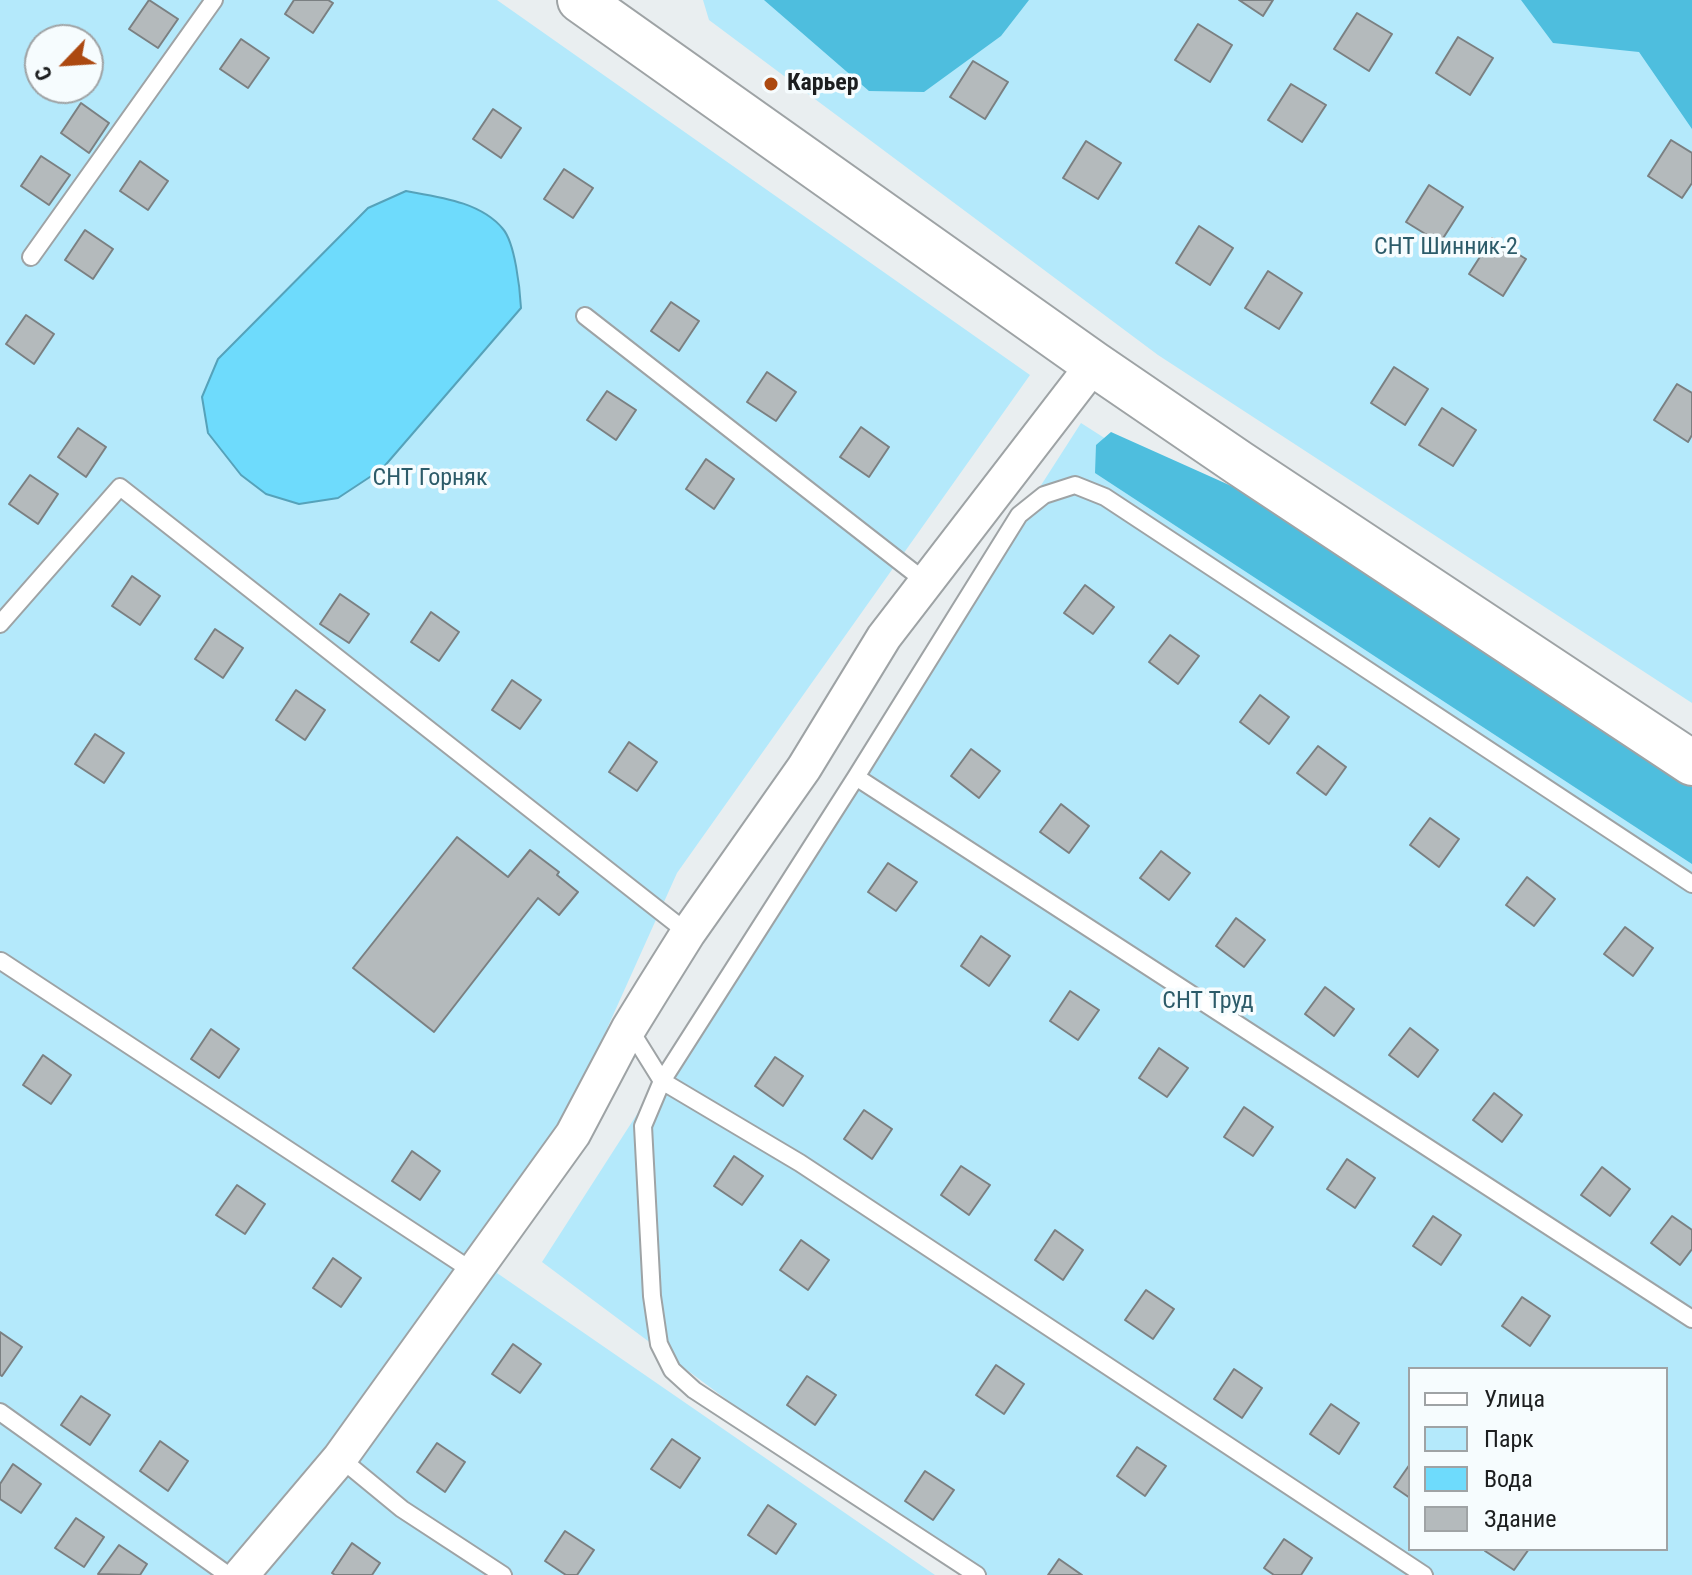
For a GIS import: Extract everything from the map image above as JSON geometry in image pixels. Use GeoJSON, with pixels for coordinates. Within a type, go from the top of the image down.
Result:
{"type":"FeatureCollection","features":[{"type":"Feature","properties":{"kind":"street"},"geometry":{"type":"LineString","coordinates":[[580,0],[1094,364],[1692,763]]}},
{"type":"Feature","properties":{"kind":"street"},"geometry":{"type":"LineString","coordinates":[[241,1575],[340,1458],[573,1134],[629,1028],[688,933],[804,768],[884,637],[1094,364]]}},
{"type":"Feature","properties":{"kind":"lane"},"geometry":{"type":"LineString","coordinates":[[31,257],[214,0]]}},
{"type":"Feature","properties":{"kind":"lane"},"geometry":{"type":"LineString","coordinates":[[585,316],[926,582]]}},
{"type":"Feature","properties":{"kind":"lane"},"geometry":{"type":"LineString","coordinates":[[977,1575],[694,1390],[672,1370],[659,1344],[652,1296],[643,1126],[662,1081],[1019,515],[1044,495],[1075,485],[1105,497],[1692,884]]}},
{"type":"Feature","properties":{"kind":"lane"},"geometry":{"type":"LineString","coordinates":[[0,624],[120,487],[688,933]]}},
{"type":"Feature","properties":{"kind":"lane"},"geometry":{"type":"LineString","coordinates":[[856,777],[1692,1319]]}},
{"type":"Feature","properties":{"kind":"lane"},"geometry":{"type":"LineString","coordinates":[[1,961],[474,1272]]}},
{"type":"Feature","properties":{"kind":"lane"},"geometry":{"type":"LineString","coordinates":[[629,1028],[662,1081],[800,1163],[1424,1575]]}},
{"type":"Feature","properties":{"kind":"lane"},"geometry":{"type":"LineString","coordinates":[[0,1412],[228,1575]]}},
{"type":"Feature","properties":{"kind":"lane"},"geometry":{"type":"LineString","coordinates":[[340,1458],[402,1509],[503,1575]]}},
{"type":"Feature","properties":{"kind":"green space","name":"СНТ Горняк"},"geometry":{"type":"Polygon","coordinates":[[[0,0],[497,0],[1030,375],[677,873],[497,1273],[935,1575],[0,1575],[0,0]]]}},
{"type":"Feature","properties":{"kind":"green space","name":"СНТ Шинник-2"},"geometry":{"type":"Polygon","coordinates":[[[703,0],[1692,0],[1692,703],[1158,355],[709,20],[703,0]]]}},
{"type":"Feature","properties":{"kind":"green space","name":"СНТ Труд"},"geometry":{"type":"Polygon","coordinates":[[[1081,423],[1692,814],[1692,1575],[962,1575],[542,1262],[1081,423]]]}},
{"type":"Feature","properties":{"kind":"shaded area"},"geometry":{"type":"Polygon","coordinates":[[[764,0],[1029,0],[1001,36],[924,92],[869,91],[764,0]]]}},
{"type":"Feature","properties":{"kind":"shaded area"},"geometry":{"type":"Polygon","coordinates":[[[1521,0],[1692,0],[1692,129],[1639,52],[1553,43],[1521,0]]]}},
{"type":"Feature","properties":{"kind":"shaded area"},"geometry":{"type":"Polygon","coordinates":[[[1111,432],[1256,497],[1692,787],[1692,864],[1095,473],[1096,445],[1111,432]]]}},
{"type":"Feature","properties":{"kind":"water"},"geometry":{"type":"Polygon","coordinates":[[[406,191],[471,207],[503,229],[514,255],[521,308],[382,469],[338,498],[299,504],[266,494],[241,475],[208,433],[202,397],[218,359],[368,208],[406,191]]]}},
{"type":"Feature","properties":{"kind":"building"},"geometry":{"type":"Polygon","coordinates":[[[149,0],[178,19],[158,48],[129,29],[149,0]]]}},
{"type":"Feature","properties":{"kind":"building"},"geometry":{"type":"Polygon","coordinates":[[[294,0],[328,0],[333,3],[313,33],[285,14],[294,0]]]}},
{"type":"Feature","properties":{"kind":"building"},"geometry":{"type":"Polygon","coordinates":[[[1239,0],[1273,0],[1263,16],[1239,0]]]}},
{"type":"Feature","properties":{"kind":"building"},"geometry":{"type":"Polygon","coordinates":[[[1357,13],[1392,34],[1369,71],[1334,49],[1357,13]]]}},
{"type":"Feature","properties":{"kind":"building"},"geometry":{"type":"Polygon","coordinates":[[[1198,24],[1232,45],[1210,82],[1175,60],[1198,24]]]}},
{"type":"Feature","properties":{"kind":"building"},"geometry":{"type":"Polygon","coordinates":[[[1458,37],[1493,58],[1470,95],[1436,73],[1458,37]]]}},
{"type":"Feature","properties":{"kind":"building"},"geometry":{"type":"Polygon","coordinates":[[[241,39],[269,58],[248,88],[220,69],[241,39]]]}},
{"type":"Feature","properties":{"kind":"building"},"geometry":{"type":"Polygon","coordinates":[[[973,61],[1008,82],[985,119],[950,97],[973,61]]]}},
{"type":"Feature","properties":{"kind":"building"},"geometry":{"type":"Polygon","coordinates":[[[1291,84],[1326,105],[1302,142],[1268,120],[1291,84]]]}},
{"type":"Feature","properties":{"kind":"building"},"geometry":{"type":"Polygon","coordinates":[[[80,104],[109,123],[89,153],[61,133],[80,104]]]}},
{"type":"Feature","properties":{"kind":"building"},"geometry":{"type":"Polygon","coordinates":[[[493,109],[521,128],[501,158],[473,139],[493,109]]]}},
{"type":"Feature","properties":{"kind":"building"},"geometry":{"type":"Polygon","coordinates":[[[1671,140],[1692,153],[1692,183],[1682,198],[1648,176],[1671,140]]]}},
{"type":"Feature","properties":{"kind":"building"},"geometry":{"type":"Polygon","coordinates":[[[1086,141],[1121,163],[1098,199],[1063,178],[1086,141]]]}},
{"type":"Feature","properties":{"kind":"building"},"geometry":{"type":"Polygon","coordinates":[[[41,156],[70,175],[49,205],[21,186],[41,156]]]}},
{"type":"Feature","properties":{"kind":"building"},"geometry":{"type":"Polygon","coordinates":[[[140,161],[168,181],[148,210],[120,191],[140,161]]]}},
{"type":"Feature","properties":{"kind":"building"},"geometry":{"type":"Polygon","coordinates":[[[564,169],[593,188],[573,218],[544,199],[564,169]]]}},
{"type":"Feature","properties":{"kind":"building"},"geometry":{"type":"Polygon","coordinates":[[[1429,185],[1463,207],[1440,243],[1406,222],[1429,185]]]}},
{"type":"Feature","properties":{"kind":"building"},"geometry":{"type":"Polygon","coordinates":[[[1199,226],[1233,248],[1210,285],[1176,263],[1199,226]]]}},
{"type":"Feature","properties":{"kind":"building"},"geometry":{"type":"Polygon","coordinates":[[[85,230],[113,249],[93,279],[65,260],[85,230]]]}},
{"type":"Feature","properties":{"kind":"building"},"geometry":{"type":"Polygon","coordinates":[[[1492,238],[1526,259],[1503,296],[1469,274],[1492,238]]]}},
{"type":"Feature","properties":{"kind":"building"},"geometry":{"type":"Polygon","coordinates":[[[1268,271],[1302,293],[1279,329],[1245,308],[1268,271]]]}},
{"type":"Feature","properties":{"kind":"building"},"geometry":{"type":"Polygon","coordinates":[[[671,302],[699,321],[679,351],[651,331],[671,302]]]}},
{"type":"Feature","properties":{"kind":"building"},"geometry":{"type":"Polygon","coordinates":[[[26,315],[54,334],[34,364],[6,344],[26,315]]]}},
{"type":"Feature","properties":{"kind":"building"},"geometry":{"type":"Polygon","coordinates":[[[1394,367],[1428,389],[1405,425],[1371,403],[1394,367]]]}},
{"type":"Feature","properties":{"kind":"building"},"geometry":{"type":"Polygon","coordinates":[[[767,372],[796,392],[776,421],[747,402],[767,372]]]}},
{"type":"Feature","properties":{"kind":"building"},"geometry":{"type":"Polygon","coordinates":[[[1677,384],[1692,393],[1692,435],[1688,442],[1654,420],[1677,384]]]}},
{"type":"Feature","properties":{"kind":"building"},"geometry":{"type":"Polygon","coordinates":[[[607,391],[636,410],[616,440],[587,420],[607,391]]]}},
{"type":"Feature","properties":{"kind":"building"},"geometry":{"type":"Polygon","coordinates":[[[1442,408],[1476,430],[1453,466],[1419,445],[1442,408]]]}},
{"type":"Feature","properties":{"kind":"building"},"geometry":{"type":"Polygon","coordinates":[[[861,427],[889,447],[869,477],[840,457],[861,427]]]}},
{"type":"Feature","properties":{"kind":"building"},"geometry":{"type":"Polygon","coordinates":[[[78,428],[106,447],[86,477],[58,457],[78,428]]]}},
{"type":"Feature","properties":{"kind":"building"},"geometry":{"type":"Polygon","coordinates":[[[706,459],[734,479],[714,509],[686,489],[706,459]]]}},
{"type":"Feature","properties":{"kind":"building"},"geometry":{"type":"Polygon","coordinates":[[[30,475],[58,494],[38,524],[9,504],[30,475]]]}},
{"type":"Feature","properties":{"kind":"building"},"geometry":{"type":"Polygon","coordinates":[[[132,576],[160,596],[140,625],[112,606],[132,576]]]}},
{"type":"Feature","properties":{"kind":"building"},"geometry":{"type":"Polygon","coordinates":[[[1085,585],[1114,607],[1093,634],[1064,613],[1085,585]]]}},
{"type":"Feature","properties":{"kind":"building"},"geometry":{"type":"Polygon","coordinates":[[[340,594],[369,614],[349,643],[320,624],[340,594]]]}},
{"type":"Feature","properties":{"kind":"building"},"geometry":{"type":"Polygon","coordinates":[[[431,612],[459,632],[439,661],[411,642],[431,612]]]}},
{"type":"Feature","properties":{"kind":"building"},"geometry":{"type":"Polygon","coordinates":[[[215,629],[243,648],[223,678],[195,659],[215,629]]]}},
{"type":"Feature","properties":{"kind":"building"},"geometry":{"type":"Polygon","coordinates":[[[1170,635],[1199,656],[1178,684],[1149,662],[1170,635]]]}},
{"type":"Feature","properties":{"kind":"building"},"geometry":{"type":"Polygon","coordinates":[[[512,680],[541,700],[520,729],[492,710],[512,680]]]}},
{"type":"Feature","properties":{"kind":"building"},"geometry":{"type":"Polygon","coordinates":[[[296,690],[325,710],[305,740],[276,720],[296,690]]]}},
{"type":"Feature","properties":{"kind":"building"},"geometry":{"type":"Polygon","coordinates":[[[1260,695],[1289,717],[1269,744],[1240,722],[1260,695]]]}},
{"type":"Feature","properties":{"kind":"building"},"geometry":{"type":"Polygon","coordinates":[[[95,734],[124,753],[104,783],[75,764],[95,734]]]}},
{"type":"Feature","properties":{"kind":"building"},"geometry":{"type":"Polygon","coordinates":[[[629,742],[657,762],[637,791],[609,772],[629,742]]]}},
{"type":"Feature","properties":{"kind":"building"},"geometry":{"type":"Polygon","coordinates":[[[1318,746],[1346,767],[1326,795],[1297,773],[1318,746]]]}},
{"type":"Feature","properties":{"kind":"building"},"geometry":{"type":"Polygon","coordinates":[[[971,749],[1000,771],[979,798],[951,776],[971,749]]]}},
{"type":"Feature","properties":{"kind":"building"},"geometry":{"type":"Polygon","coordinates":[[[1061,804],[1089,826],[1069,853],[1040,832],[1061,804]]]}},
{"type":"Feature","properties":{"kind":"building"},"geometry":{"type":"Polygon","coordinates":[[[1430,818],[1459,839],[1439,867],[1410,845],[1430,818]]]}},
{"type":"Feature","properties":{"kind":"building"},"geometry":{"type":"Polygon","coordinates":[[[457,837],[508,877],[530,850],[559,872],[557,875],[578,892],[559,915],[538,898],[434,1032],[353,968],[457,837]]]}},
{"type":"Feature","properties":{"kind":"building"},"geometry":{"type":"Polygon","coordinates":[[[1161,851],[1190,873],[1169,900],[1140,878],[1161,851]]]}},
{"type":"Feature","properties":{"kind":"building"},"geometry":{"type":"Polygon","coordinates":[[[888,863],[917,882],[896,911],[868,892],[888,863]]]}},
{"type":"Feature","properties":{"kind":"building"},"geometry":{"type":"Polygon","coordinates":[[[1527,877],[1555,899],[1534,926],[1506,905],[1527,877]]]}},
{"type":"Feature","properties":{"kind":"building"},"geometry":{"type":"Polygon","coordinates":[[[1236,918],[1265,940],[1244,967],[1216,946],[1236,918]]]}},
{"type":"Feature","properties":{"kind":"building"},"geometry":{"type":"Polygon","coordinates":[[[1625,927],[1653,948],[1633,976],[1604,954],[1625,927]]]}},
{"type":"Feature","properties":{"kind":"building"},"geometry":{"type":"Polygon","coordinates":[[[981,936],[1010,956],[989,986],[961,966],[981,936]]]}},
{"type":"Feature","properties":{"kind":"building"},"geometry":{"type":"Polygon","coordinates":[[[1325,987],[1354,1009],[1334,1036],[1305,1014],[1325,987]]]}},
{"type":"Feature","properties":{"kind":"building"},"geometry":{"type":"Polygon","coordinates":[[[1070,991],[1099,1010],[1078,1040],[1050,1021],[1070,991]]]}},
{"type":"Feature","properties":{"kind":"building"},"geometry":{"type":"Polygon","coordinates":[[[1410,1028],[1438,1050],[1418,1077],[1389,1055],[1410,1028]]]}},
{"type":"Feature","properties":{"kind":"building"},"geometry":{"type":"Polygon","coordinates":[[[211,1029],[239,1049],[219,1078],[191,1059],[211,1029]]]}},
{"type":"Feature","properties":{"kind":"building"},"geometry":{"type":"Polygon","coordinates":[[[1159,1048],[1188,1068],[1167,1097],[1139,1078],[1159,1048]]]}},
{"type":"Feature","properties":{"kind":"building"},"geometry":{"type":"Polygon","coordinates":[[[43,1055],[71,1075],[51,1104],[23,1085],[43,1055]]]}},
{"type":"Feature","properties":{"kind":"building"},"geometry":{"type":"Polygon","coordinates":[[[775,1057],[803,1076],[783,1106],[755,1086],[775,1057]]]}},
{"type":"Feature","properties":{"kind":"building"},"geometry":{"type":"Polygon","coordinates":[[[1494,1093],[1522,1115],[1502,1142],[1473,1120],[1494,1093]]]}},
{"type":"Feature","properties":{"kind":"building"},"geometry":{"type":"Polygon","coordinates":[[[1244,1107],[1273,1127],[1253,1156],[1224,1137],[1244,1107]]]}},
{"type":"Feature","properties":{"kind":"building"},"geometry":{"type":"Polygon","coordinates":[[[864,1110],[892,1129],[872,1159],[844,1139],[864,1110]]]}},
{"type":"Feature","properties":{"kind":"building"},"geometry":{"type":"Polygon","coordinates":[[[412,1151],[440,1171],[420,1200],[392,1181],[412,1151]]]}},
{"type":"Feature","properties":{"kind":"building"},"geometry":{"type":"Polygon","coordinates":[[[734,1156],[763,1176],[742,1205],[714,1186],[734,1156]]]}},
{"type":"Feature","properties":{"kind":"building"},"geometry":{"type":"Polygon","coordinates":[[[1347,1159],[1375,1178],[1355,1208],[1327,1189],[1347,1159]]]}},
{"type":"Feature","properties":{"kind":"building"},"geometry":{"type":"Polygon","coordinates":[[[961,1166],[990,1185],[969,1215],[941,1195],[961,1166]]]}},
{"type":"Feature","properties":{"kind":"building"},"geometry":{"type":"Polygon","coordinates":[[[1602,1167],[1630,1189],[1610,1216],[1581,1195],[1602,1167]]]}},
{"type":"Feature","properties":{"kind":"building"},"geometry":{"type":"Polygon","coordinates":[[[237,1185],[265,1204],[245,1234],[216,1215],[237,1185]]]}},
{"type":"Feature","properties":{"kind":"building"},"geometry":{"type":"Polygon","coordinates":[[[1433,1216],[1461,1235],[1441,1265],[1413,1246],[1433,1216]]]}},
{"type":"Feature","properties":{"kind":"building"},"geometry":{"type":"Polygon","coordinates":[[[1672,1216],[1692,1230],[1692,1249],[1680,1265],[1651,1243],[1672,1216]]]}},
{"type":"Feature","properties":{"kind":"building"},"geometry":{"type":"Polygon","coordinates":[[[1055,1230],[1083,1250],[1063,1280],[1035,1260],[1055,1230]]]}},
{"type":"Feature","properties":{"kind":"building"},"geometry":{"type":"Polygon","coordinates":[[[801,1240],[829,1260],[808,1290],[780,1270],[801,1240]]]}},
{"type":"Feature","properties":{"kind":"building"},"geometry":{"type":"Polygon","coordinates":[[[333,1258],[361,1278],[341,1307],[313,1288],[333,1258]]]}},
{"type":"Feature","properties":{"kind":"building"},"geometry":{"type":"Polygon","coordinates":[[[1146,1290],[1174,1309],[1153,1339],[1125,1320],[1146,1290]]]}},
{"type":"Feature","properties":{"kind":"building"},"geometry":{"type":"Polygon","coordinates":[[[1522,1297],[1550,1316],[1530,1346],[1502,1326],[1522,1297]]]}},
{"type":"Feature","properties":{"kind":"building"},"geometry":{"type":"Polygon","coordinates":[[[0,1332],[22,1347],[2,1376],[0,1375],[0,1332]]]}},
{"type":"Feature","properties":{"kind":"building"},"geometry":{"type":"Polygon","coordinates":[[[513,1344],[541,1364],[520,1393],[492,1374],[513,1344]]]}},
{"type":"Feature","properties":{"kind":"building"},"geometry":{"type":"Polygon","coordinates":[[[996,1365],[1024,1384],[1004,1414],[976,1395],[996,1365]]]}},
{"type":"Feature","properties":{"kind":"building"},"geometry":{"type":"Polygon","coordinates":[[[1234,1369],[1262,1388],[1242,1418],[1214,1399],[1234,1369]]]}},
{"type":"Feature","properties":{"kind":"building"},"geometry":{"type":"Polygon","coordinates":[[[807,1376],[836,1395],[815,1425],[787,1405],[807,1376]]]}},
{"type":"Feature","properties":{"kind":"building"},"geometry":{"type":"Polygon","coordinates":[[[81,1396],[110,1415],[90,1445],[61,1425],[81,1396]]]}},
{"type":"Feature","properties":{"kind":"building"},"geometry":{"type":"Polygon","coordinates":[[[1331,1404],[1359,1423],[1339,1454],[1310,1434],[1331,1404]]]}},
{"type":"Feature","properties":{"kind":"building"},"geometry":{"type":"Polygon","coordinates":[[[672,1439],[700,1458],[680,1488],[651,1469],[672,1439]]]}},
{"type":"Feature","properties":{"kind":"building"},"geometry":{"type":"Polygon","coordinates":[[[160,1441],[188,1461],[168,1491],[140,1471],[160,1441]]]}},
{"type":"Feature","properties":{"kind":"building"},"geometry":{"type":"Polygon","coordinates":[[[437,1443],[465,1462],[445,1492],[417,1472],[437,1443]]]}},
{"type":"Feature","properties":{"kind":"building"},"geometry":{"type":"Polygon","coordinates":[[[1137,1447],[1166,1466],[1145,1496],[1117,1476],[1137,1447]]]}},
{"type":"Feature","properties":{"kind":"building"},"geometry":{"type":"Polygon","coordinates":[[[13,1464],[41,1484],[21,1513],[0,1499],[0,1484],[13,1464]]]}},
{"type":"Feature","properties":{"kind":"building"},"geometry":{"type":"Polygon","coordinates":[[[1408,1467],[1408,1497],[1394,1487],[1408,1467]]]}},
{"type":"Feature","properties":{"kind":"building"},"geometry":{"type":"Polygon","coordinates":[[[925,1471],[954,1490],[933,1520],[905,1501],[925,1471]]]}},
{"type":"Feature","properties":{"kind":"building"},"geometry":{"type":"Polygon","coordinates":[[[768,1505],[796,1524],[776,1554],[748,1535],[768,1505]]]}},
{"type":"Feature","properties":{"kind":"building"},"geometry":{"type":"Polygon","coordinates":[[[76,1518],[104,1537],[84,1567],[55,1548],[76,1518]]]}},
{"type":"Feature","properties":{"kind":"building"},"geometry":{"type":"Polygon","coordinates":[[[565,1531],[594,1550],[577,1575],[566,1575],[545,1561],[565,1531]]]}},
{"type":"Feature","properties":{"kind":"building"},"geometry":{"type":"Polygon","coordinates":[[[1284,1539],[1312,1558],[1301,1575],[1274,1575],[1264,1568],[1284,1539]]]}},
{"type":"Feature","properties":{"kind":"building"},"geometry":{"type":"Polygon","coordinates":[[[352,1543],[380,1563],[372,1575],[332,1573],[352,1543]]]}},
{"type":"Feature","properties":{"kind":"building"},"geometry":{"type":"Polygon","coordinates":[[[119,1545],[147,1564],[140,1575],[98,1574],[119,1545]]]}},
{"type":"Feature","properties":{"kind":"building"},"geometry":{"type":"Polygon","coordinates":[[[1485,1551],[1528,1551],[1514,1570],[1485,1551]]]}},
{"type":"Feature","properties":{"kind":"building"},"geometry":{"type":"Polygon","coordinates":[[[1059,1559],[1082,1575],[1048,1575],[1059,1559]]]}},
{"type":"Feature","properties":{"kind":"place","name":"Карьер"},"geometry":{"type":"Point","coordinates":[771,84]}}]}
